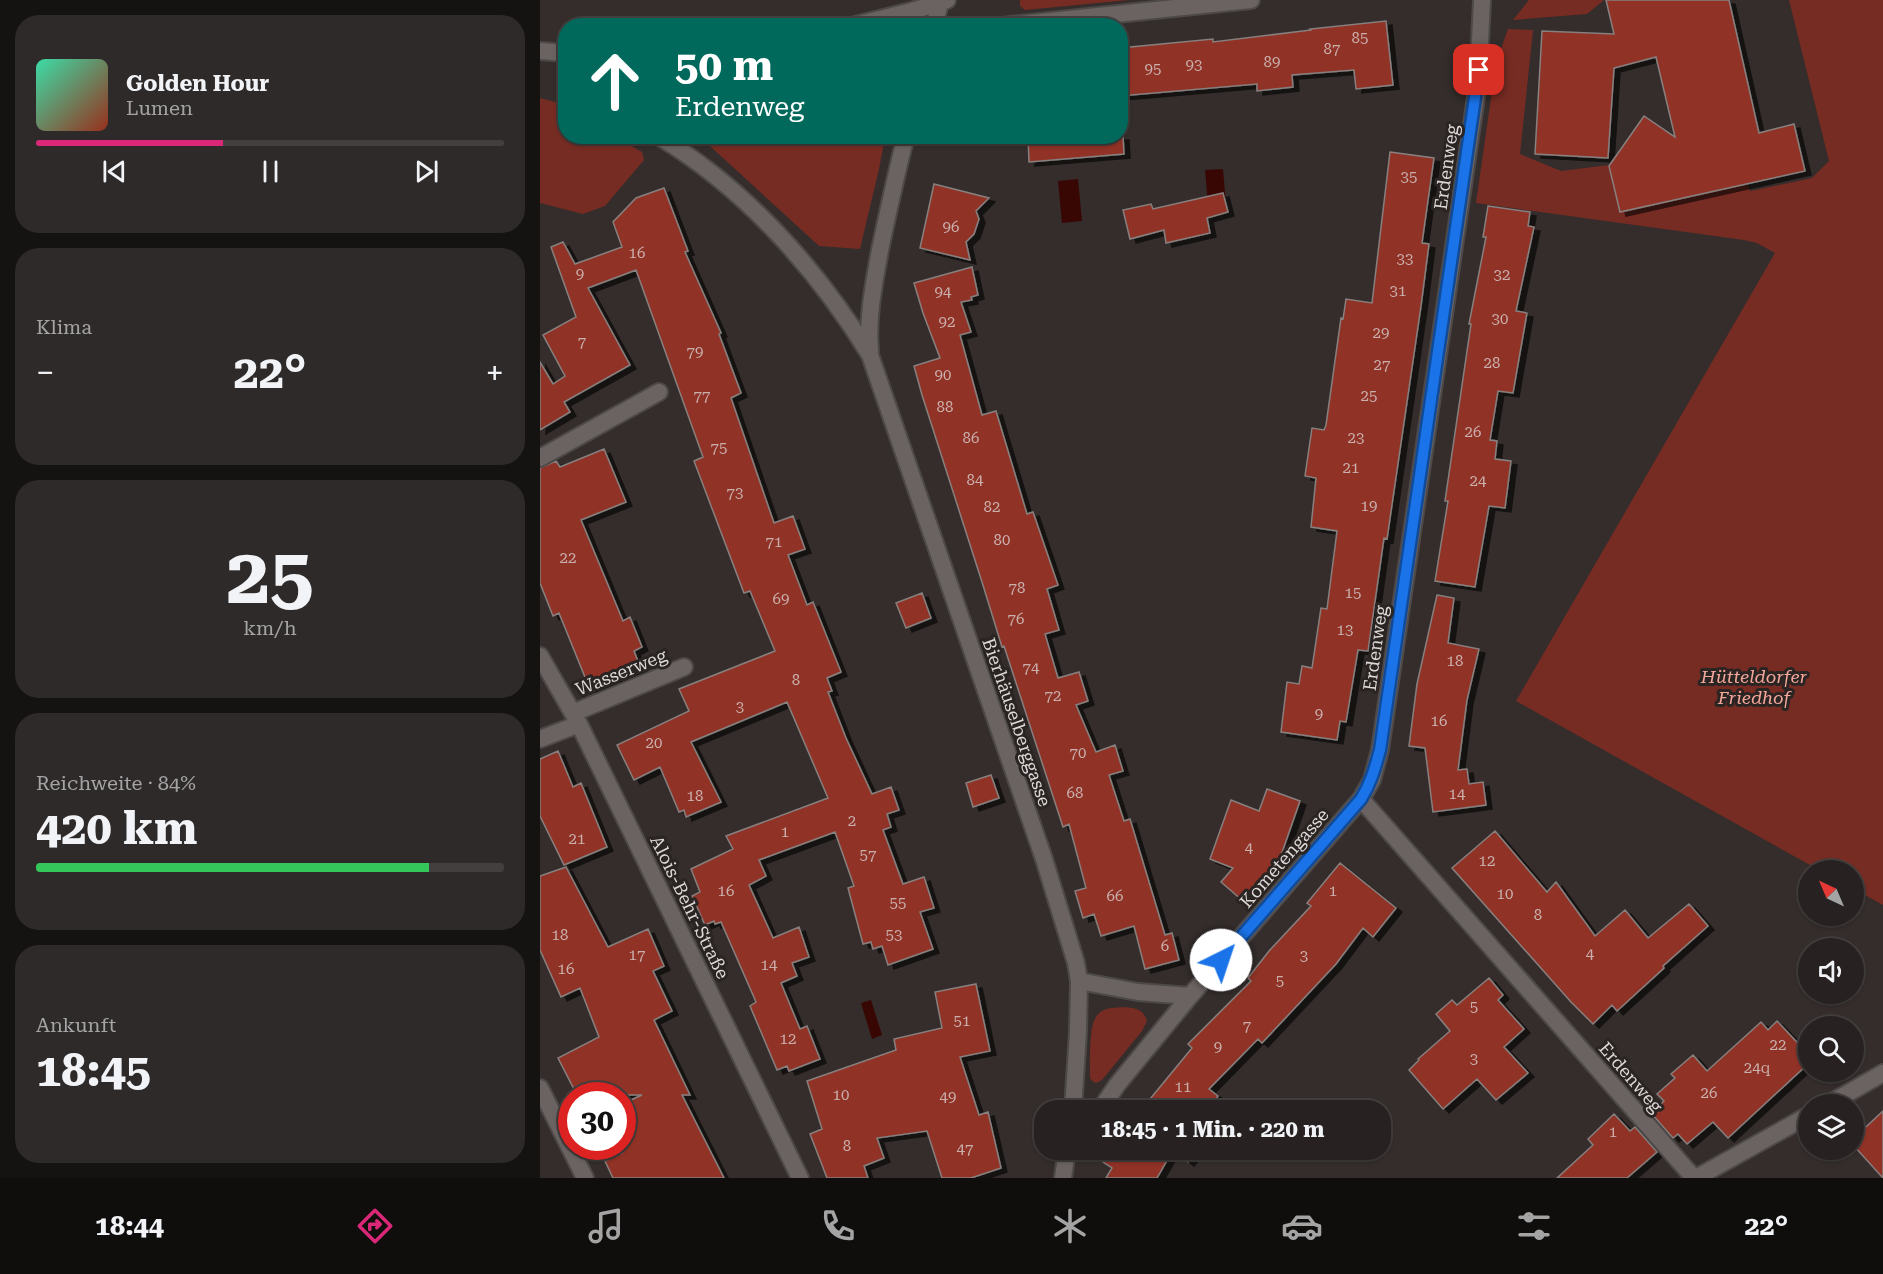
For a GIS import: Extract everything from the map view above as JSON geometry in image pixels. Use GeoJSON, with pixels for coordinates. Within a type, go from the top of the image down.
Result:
{"type":"FeatureCollection","features":[{"type":"Feature","properties":{"kind":"street"},"geometry":{"type":"LineString","coordinates":[[1079,18],[1251,0]]}},
{"type":"Feature","properties":{"kind":"street","name":"Erdenweg"},"geometry":{"type":"LineString","coordinates":[[1482,0],[1478,83],[1380,750],[1372,780],[1361,799],[1695,1178]]}},
{"type":"Feature","properties":{"kind":"street"},"geometry":{"type":"LineString","coordinates":[[881,18],[944,1]]}},
{"type":"Feature","properties":{"kind":"street"},"geometry":{"type":"LineString","coordinates":[[937,18],[944,1]]}},
{"type":"Feature","properties":{"kind":"street"},"geometry":{"type":"LineString","coordinates":[[540,51],[558,52]]}},
{"type":"Feature","properties":{"kind":"street","name":"Bierhäuselberggasse"},"geometry":{"type":"LineString","coordinates":[[669,144],[717,178],[767,224],[809,268],[834,299],[870,355],[1044,859],[1071,946],[1079,981],[1073,1100]]}},
{"type":"Feature","properties":{"kind":"street","name":"Bierhäuselberggasse"},"geometry":{"type":"LineString","coordinates":[[870,355],[869,321],[873,286],[904,144]]}},
{"type":"Feature","properties":{"kind":"street"},"geometry":{"type":"LineString","coordinates":[[540,458],[659,392]]}},
{"type":"Feature","properties":{"kind":"street","name":"Alois-Behr-Straße"},"geometry":{"type":"LineString","coordinates":[[540,656],[576,718],[800,1178]]}},
{"type":"Feature","properties":{"kind":"street","name":"Wasserweg"},"geometry":{"type":"LineString","coordinates":[[540,740],[576,718],[684,667]]}},
{"type":"Feature","properties":{"kind":"street","name":"Kometengasse"},"geometry":{"type":"LineString","coordinates":[[1107,1100],[1190,996],[1361,799]]}},
{"type":"Feature","properties":{"kind":"street"},"geometry":{"type":"LineString","coordinates":[[1079,981],[1138,992],[1190,996]]}},
{"type":"Feature","properties":{"kind":"street"},"geometry":{"type":"LineString","coordinates":[[1846,1094],[1883,1072]]}},
{"type":"Feature","properties":{"kind":"street"},"geometry":{"type":"LineString","coordinates":[[540,1088],[585,1178]]}},
{"type":"Feature","properties":{"kind":"street"},"geometry":{"type":"LineString","coordinates":[[1695,1178],[1798,1121]]}},
{"type":"Feature","properties":{"kind":"street"},"geometry":{"type":"LineString","coordinates":[[1064,1174],[1071,1160]]}},
{"type":"Feature","properties":{"kind":"green space"},"geometry":{"type":"Polygon","coordinates":[[[1020,0],[1129,0],[1025,10],[1020,6],[1020,0]]]}},
{"type":"Feature","properties":{"kind":"green space"},"geometry":{"type":"Polygon","coordinates":[[[1529,0],[1604,0],[1587,14],[1513,20],[1529,0]]]}},
{"type":"Feature","properties":{"kind":"green space","name":"Hütteldorfer Friedhof"},"geometry":{"type":"Polygon","coordinates":[[[1789,0],[1883,0],[1883,905],[1864,895],[1864,860],[1801,860],[1516,701],[1775,253],[1757,243],[1744,240],[1476,203],[1496,63],[1508,29],[1533,30],[1520,154],[1561,171],[1609,165],[1620,211],[1747,184],[1750,191],[1812,178],[1829,161],[1789,0]]]}},
{"type":"Feature","properties":{"kind":"green space"},"geometry":{"type":"Polygon","coordinates":[[[540,98],[558,104],[558,144],[628,144],[642,152],[644,160],[605,206],[583,214],[540,203],[540,98]]]}},
{"type":"Feature","properties":{"kind":"green space"},"geometry":{"type":"Polygon","coordinates":[[[708,144],[884,144],[860,249],[819,246],[708,144]]]}},
{"type":"Feature","properties":{"kind":"green space"},"geometry":{"type":"Polygon","coordinates":[[[1127,1007],[1138,1010],[1142,1012],[1147,1021],[1142,1031],[1102,1080],[1096,1083],[1090,1078],[1093,1024],[1098,1014],[1111,1008],[1127,1007]]]}},
{"type":"Feature","properties":{"kind":"shaded area"},"geometry":{"type":"Polygon","coordinates":[[[1223,169],[1226,204],[1208,205],[1205,170],[1223,169]]]}},
{"type":"Feature","properties":{"kind":"shaded area"},"geometry":{"type":"Polygon","coordinates":[[[1078,179],[1082,221],[1062,223],[1058,181],[1078,179]]]}},
{"type":"Feature","properties":{"kind":"shaded area"},"geometry":{"type":"Polygon","coordinates":[[[871,1000],[882,1035],[872,1039],[861,1003],[871,1000]]]}},
{"type":"Feature","properties":{"kind":"building"},"geometry":{"type":"Polygon","coordinates":[[[1606,0],[1729,0],[1759,133],[1794,124],[1805,171],[1620,212],[1609,166],[1644,116],[1675,137],[1656,57],[1614,68],[1608,158],[1535,154],[1542,31],[1614,34],[1606,0]]]}},
{"type":"Feature","properties":{"kind":"building"},"geometry":{"type":"Polygon","coordinates":[[[1386,21],[1393,85],[1356,89],[1354,70],[1292,75],[1293,87],[1257,91],[1257,84],[1128,95],[1128,47],[1213,39],[1213,42],[1386,21]]]}},
{"type":"Feature","properties":{"kind":"building"},"geometry":{"type":"Polygon","coordinates":[[[1028,144],[1123,144],[1124,154],[1029,162],[1028,144]]]}},
{"type":"Feature","properties":{"kind":"building"},"geometry":{"type":"Polygon","coordinates":[[[1390,152],[1434,158],[1422,243],[1429,244],[1387,539],[1384,538],[1368,651],[1358,650],[1346,722],[1340,721],[1337,740],[1281,732],[1287,682],[1299,684],[1302,666],[1312,668],[1321,608],[1327,609],[1337,531],[1311,527],[1316,478],[1305,476],[1312,428],[1324,430],[1326,425],[1341,318],[1343,319],[1346,299],[1372,303],[1390,152]]]}},
{"type":"Feature","properties":{"kind":"building"},"geometry":{"type":"Polygon","coordinates":[[[934,184],[989,198],[976,211],[979,219],[974,234],[966,242],[970,260],[920,248],[934,184]]]}},
{"type":"Feature","properties":{"kind":"building"},"geometry":{"type":"Polygon","coordinates":[[[664,188],[688,251],[685,252],[721,333],[719,334],[741,393],[731,398],[774,523],[793,516],[805,549],[788,555],[807,605],[813,602],[841,672],[827,678],[832,691],[828,692],[872,794],[891,787],[899,810],[887,814],[891,827],[883,830],[903,884],[924,877],[934,908],[920,912],[933,949],[888,965],[882,946],[873,949],[871,942],[863,944],[848,888],[854,886],[835,832],[759,860],[766,876],[749,885],[773,938],[799,927],[809,957],[792,963],[797,976],[781,983],[800,1029],[807,1026],[820,1059],[789,1071],[787,1066],[777,1070],[750,1006],[756,1002],[721,922],[715,924],[714,921],[705,925],[692,896],[700,892],[691,869],[733,849],[726,836],[828,798],[787,702],[691,742],[721,802],[686,817],[684,810],[679,812],[660,767],[634,780],[617,745],[689,711],[679,689],[775,651],[750,591],[744,593],[694,461],[703,457],[636,270],[588,288],[630,365],[564,402],[570,412],[540,430],[540,362],[553,384],[565,376],[543,335],[576,317],[551,247],[563,242],[575,264],[622,247],[613,222],[636,198],[664,188]]]}},
{"type":"Feature","properties":{"kind":"building"},"geometry":{"type":"Polygon","coordinates":[[[1223,193],[1228,212],[1207,218],[1210,233],[1166,243],[1164,230],[1130,239],[1123,210],[1151,204],[1153,209],[1223,193]]]}},
{"type":"Feature","properties":{"kind":"building"},"geometry":{"type":"Polygon","coordinates":[[[1488,206],[1530,212],[1528,226],[1534,227],[1516,311],[1527,313],[1513,393],[1498,391],[1490,440],[1497,441],[1495,459],[1511,461],[1505,508],[1489,506],[1475,587],[1435,581],[1448,501],[1445,501],[1471,324],[1469,324],[1486,237],[1483,237],[1488,206]]]}},
{"type":"Feature","properties":{"kind":"building"},"geometry":{"type":"Polygon","coordinates":[[[972,267],[978,295],[971,297],[972,300],[961,302],[971,332],[960,335],[982,415],[996,411],[1027,514],[1033,512],[1058,585],[1047,589],[1059,630],[1045,634],[1058,678],[1079,672],[1088,701],[1076,705],[1096,752],[1115,745],[1123,771],[1109,775],[1124,821],[1130,819],[1165,935],[1172,933],[1179,960],[1145,969],[1134,926],[1101,936],[1094,914],[1083,918],[1075,891],[1086,888],[1069,824],[1063,827],[1004,646],[1002,647],[922,395],[914,366],[940,358],[914,283],[972,267]]]}},
{"type":"Feature","properties":{"kind":"building"},"geometry":{"type":"Polygon","coordinates":[[[604,449],[626,502],[581,520],[623,621],[630,617],[642,647],[634,651],[642,671],[591,692],[559,613],[553,616],[540,583],[540,468],[556,461],[560,467],[604,449]]]}},
{"type":"Feature","properties":{"kind":"building"},"geometry":{"type":"Polygon","coordinates":[[[922,593],[931,618],[906,628],[896,603],[922,593]]]}},
{"type":"Feature","properties":{"kind":"building"},"geometry":{"type":"Polygon","coordinates":[[[1437,595],[1454,598],[1448,643],[1479,649],[1467,700],[1458,770],[1467,769],[1469,784],[1483,782],[1486,805],[1433,812],[1425,748],[1409,746],[1417,684],[1437,595]]]}},
{"type":"Feature","properties":{"kind":"building"},"geometry":{"type":"Polygon","coordinates":[[[558,751],[573,787],[581,783],[607,847],[564,865],[540,816],[540,759],[558,751]]]}},
{"type":"Feature","properties":{"kind":"building"},"geometry":{"type":"Polygon","coordinates":[[[991,775],[999,798],[973,807],[966,783],[991,775]]]}},
{"type":"Feature","properties":{"kind":"building"},"geometry":{"type":"Polygon","coordinates":[[[1267,789],[1300,801],[1279,861],[1243,901],[1221,882],[1233,868],[1210,859],[1231,800],[1259,811],[1267,789]]]}},
{"type":"Feature","properties":{"kind":"building"},"geometry":{"type":"Polygon","coordinates":[[[1495,831],[1547,892],[1556,882],[1595,936],[1625,910],[1648,938],[1689,904],[1708,926],[1617,1011],[1612,1005],[1593,1024],[1452,868],[1495,831]]]}},
{"type":"Feature","properties":{"kind":"building"},"geometry":{"type":"Polygon","coordinates":[[[1340,863],[1396,908],[1373,937],[1363,928],[1336,964],[1262,1043],[1258,1039],[1209,1089],[1218,1096],[1215,1100],[1149,1100],[1192,1048],[1188,1044],[1251,981],[1248,978],[1269,951],[1311,906],[1307,903],[1340,863]]]}},
{"type":"Feature","properties":{"kind":"building"},"geometry":{"type":"Polygon","coordinates":[[[566,867],[608,947],[648,929],[664,966],[653,971],[672,1011],[654,1020],[690,1095],[682,1095],[724,1178],[613,1178],[605,1161],[636,1160],[636,1098],[642,1095],[636,1095],[636,1082],[570,1082],[558,1058],[599,1037],[580,988],[561,997],[540,950],[540,876],[566,867]]]}},
{"type":"Feature","properties":{"kind":"building"},"geometry":{"type":"Polygon","coordinates":[[[1489,978],[1503,995],[1498,1000],[1524,1029],[1504,1047],[1528,1073],[1496,1100],[1477,1079],[1443,1109],[1409,1070],[1450,1031],[1436,1014],[1452,1000],[1457,1005],[1489,978]]]}},
{"type":"Feature","properties":{"kind":"building"},"geometry":{"type":"Polygon","coordinates":[[[976,984],[990,1051],[960,1057],[979,1115],[988,1112],[1001,1168],[971,1178],[942,1178],[927,1131],[877,1138],[884,1158],[864,1166],[868,1178],[827,1178],[810,1134],[822,1129],[807,1081],[896,1050],[894,1039],[942,1028],[935,992],[976,984]]]}},
{"type":"Feature","properties":{"kind":"building"},"geometry":{"type":"Polygon","coordinates":[[[1777,1021],[1798,1043],[1798,1073],[1728,1138],[1713,1122],[1687,1144],[1678,1134],[1673,1138],[1651,1113],[1664,1101],[1657,1094],[1675,1078],[1671,1074],[1693,1055],[1707,1071],[1761,1022],[1768,1030],[1777,1021]]]}},
{"type":"Feature","properties":{"kind":"building"},"geometry":{"type":"Polygon","coordinates":[[[1883,1111],[1883,1178],[1864,1157],[1864,1129],[1883,1111]]]}},
{"type":"Feature","properties":{"kind":"building"},"geometry":{"type":"Polygon","coordinates":[[[1614,1114],[1630,1131],[1635,1127],[1657,1152],[1627,1178],[1557,1178],[1593,1145],[1588,1139],[1614,1114]]]}},
{"type":"Feature","properties":{"kind":"building"},"geometry":{"type":"Polygon","coordinates":[[[1104,1160],[1167,1160],[1157,1178],[1106,1178],[1112,1168],[1103,1162],[1104,1160]]]}},
{"type":"Feature","properties":{"kind":"route"},"geometry":{"type":"LineString","coordinates":[[1221,960],[1361,799],[1372,780],[1380,750],[1479,70]]}}]}
